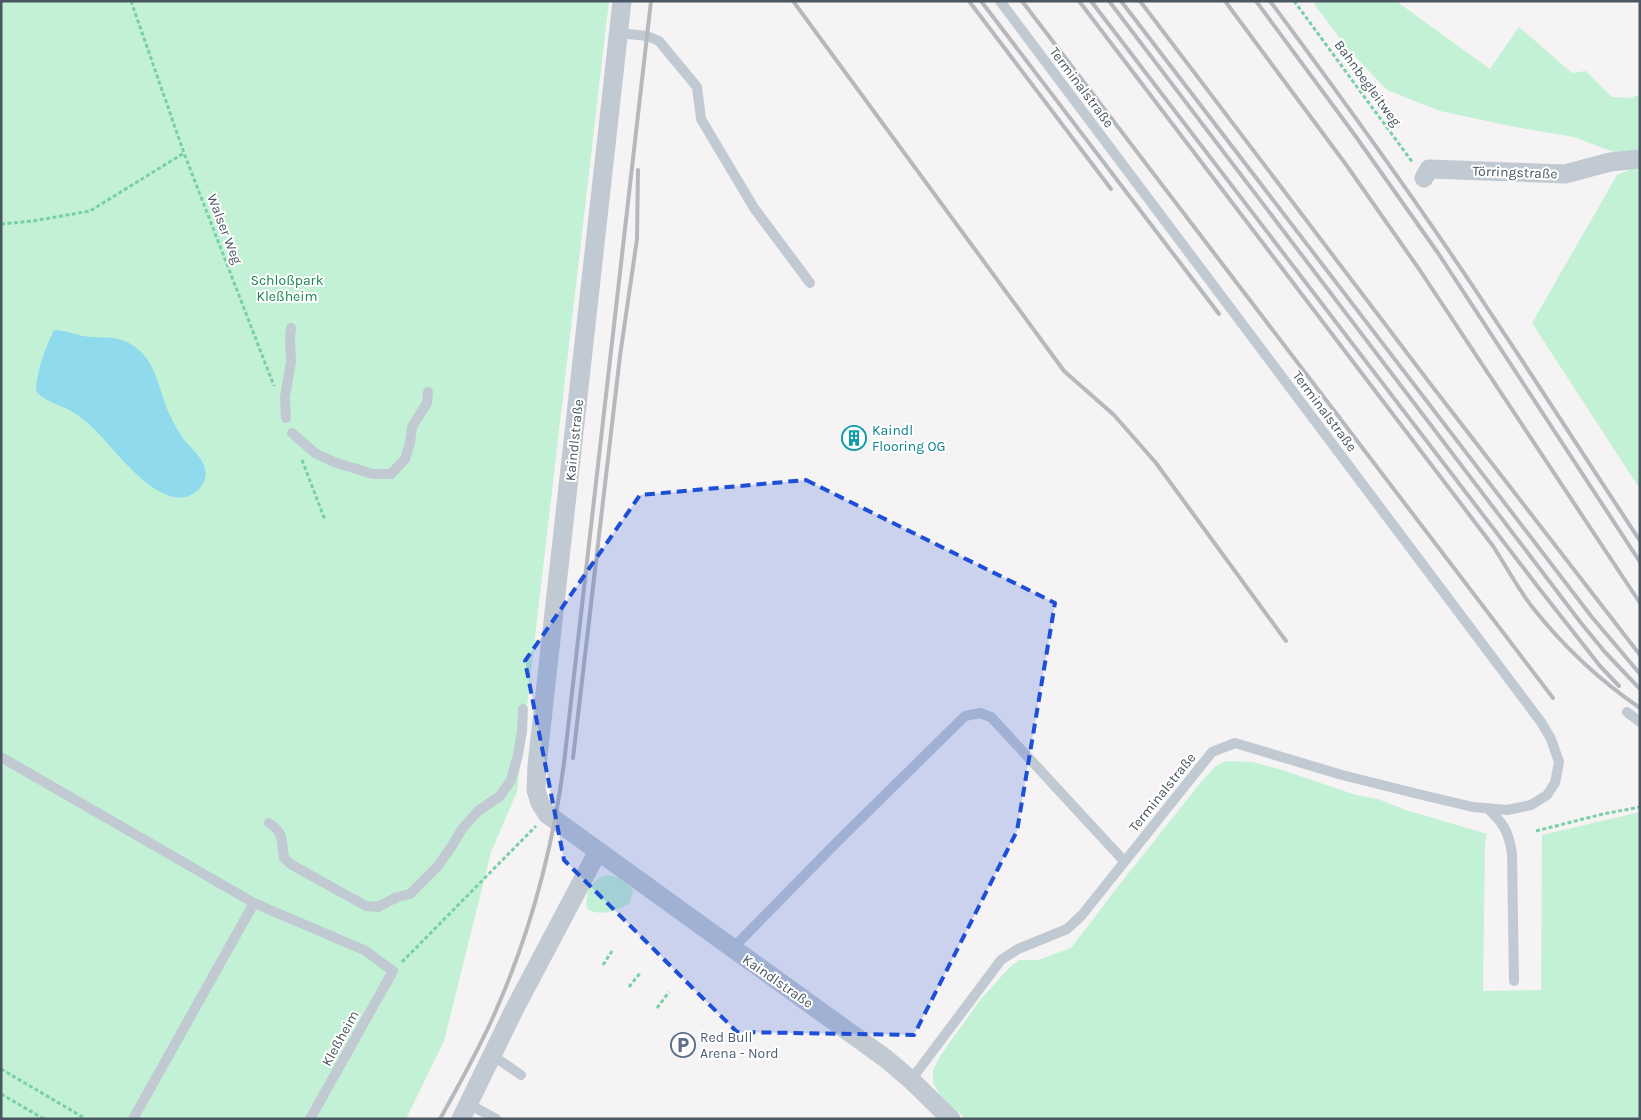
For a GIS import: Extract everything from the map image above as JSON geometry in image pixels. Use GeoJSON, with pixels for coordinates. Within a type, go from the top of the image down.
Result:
{"type":"FeatureCollection","features":[{"type":"Feature","properties":{"kind":"street","name":"Kaindlstraße"},"geometry":{"type":"LineString","coordinates":[[622,1],[537,765],[536,790],[540,803],[547,814],[852,1033],[911,1080],[951,1119]]}},
{"type":"Feature","properties":{"kind":"street","name":"Törringstraße"},"geometry":{"type":"LineString","coordinates":[[1424,178],[1429,169],[1565,174],[1610,162],[1640,159]]}},
{"type":"Feature","properties":{"kind":"street"},"geometry":{"type":"LineString","coordinates":[[464,1111],[514,1010],[598,851]]}},
{"type":"Feature","properties":{"kind":"lane","name":"Terminalstraße"},"geometry":{"type":"LineString","coordinates":[[911,1080],[1001,960],[1018,949],[1067,929],[1082,915],[1212,752],[1234,743],[1351,777],[1427,796],[1473,807],[1506,810],[1531,806],[1547,795],[1556,782],[1559,762],[1551,739],[1541,722],[1000,1]]}},
{"type":"Feature","properties":{"kind":"lane"},"geometry":{"type":"LineString","coordinates":[[619,33],[647,36],[659,41],[697,86],[701,119],[754,208],[810,283]]}},
{"type":"Feature","properties":{"kind":"lane"},"geometry":{"type":"LineString","coordinates":[[286,418],[284,397],[291,362],[291,328]]}},
{"type":"Feature","properties":{"kind":"lane"},"geometry":{"type":"LineString","coordinates":[[292,433],[315,453],[334,462],[373,474],[391,474],[405,459],[410,443],[412,426],[427,403],[428,392]]}},
{"type":"Feature","properties":{"kind":"lane"},"geometry":{"type":"LineString","coordinates":[[270,823],[279,830],[282,838],[284,858],[292,865],[366,906],[378,908],[397,897],[410,894],[437,867],[462,830],[478,811],[500,796],[511,780],[518,755],[523,709]]}},
{"type":"Feature","properties":{"kind":"lane"},"geometry":{"type":"LineString","coordinates":[[1627,712],[1640,722]]}},
{"type":"Feature","properties":{"kind":"lane"},"geometry":{"type":"LineString","coordinates":[[733,948],[965,716],[980,713],[991,717],[1124,861]]}},
{"type":"Feature","properties":{"kind":"lane"},"geometry":{"type":"LineString","coordinates":[[1,757],[254,903],[364,950],[393,972]]}},
{"type":"Feature","properties":{"kind":"lane"},"geometry":{"type":"LineString","coordinates":[[1487,808],[1503,824],[1510,842],[1512,854],[1514,981]]}},
{"type":"Feature","properties":{"kind":"lane"},"geometry":{"type":"LineString","coordinates":[[133,1119],[254,903]]}},
{"type":"Feature","properties":{"kind":"lane","name":"Kleßheim"},"geometry":{"type":"LineString","coordinates":[[310,1119],[393,972]]}},
{"type":"Feature","properties":{"kind":"lane"},"geometry":{"type":"LineString","coordinates":[[492,1055],[521,1075]]}},
{"type":"Feature","properties":{"kind":"lane"},"geometry":{"type":"LineString","coordinates":[[464,1111],[496,1119]]}},
{"type":"Feature","properties":{"kind":"path","name":"Walser Weg"},"geometry":{"type":"LineString","coordinates":[[131,1],[184,153],[275,390]]}},
{"type":"Feature","properties":{"kind":"path","name":"Bahnbegleitweg"},"geometry":{"type":"LineString","coordinates":[[1294,1],[1424,178]]}},
{"type":"Feature","properties":{"kind":"path"},"geometry":{"type":"LineString","coordinates":[[1,224],[33,221],[90,211],[184,153]]}},
{"type":"Feature","properties":{"kind":"path"},"geometry":{"type":"LineString","coordinates":[[302,459],[325,520]]}},
{"type":"Feature","properties":{"kind":"path"},"geometry":{"type":"LineString","coordinates":[[1536,831],[1640,807]]}},
{"type":"Feature","properties":{"kind":"path"},"geometry":{"type":"LineString","coordinates":[[393,972],[547,814]]}},
{"type":"Feature","properties":{"kind":"path"},"geometry":{"type":"LineString","coordinates":[[603,965],[612,952]]}},
{"type":"Feature","properties":{"kind":"path"},"geometry":{"type":"LineString","coordinates":[[629,987],[641,972]]}},
{"type":"Feature","properties":{"kind":"path"},"geometry":{"type":"LineString","coordinates":[[657,1008],[669,992]]}},
{"type":"Feature","properties":{"kind":"path"},"geometry":{"type":"LineString","coordinates":[[1,1069],[86,1119]]}},
{"type":"Feature","properties":{"kind":"path"},"geometry":{"type":"LineString","coordinates":[[1,1094],[44,1119]]}},
{"type":"Feature","properties":{"kind":"highlighted area"},"geometry":{"type":"Polygon","coordinates":[[[806,480],[1055,603],[1017,831],[914,1035],[737,1032],[564,860],[525,661],[640,495],[806,480]]]}},
{"type":"Feature","properties":{"kind":"green space","name":"Schloßpark Kleßheim"},"geometry":{"type":"Polygon","coordinates":[[[1,1],[609,1],[517,792],[491,852],[444,1041],[406,1119],[1,1119],[1,1]]]}},
{"type":"Feature","properties":{"kind":"green space"},"geometry":{"type":"Polygon","coordinates":[[[1312,1],[1396,1],[1490,69],[1519,27],[1572,73],[1586,71],[1612,97],[1632,98],[1637,95],[1640,97],[1640,156],[1632,159],[1574,137],[1440,111],[1387,90],[1347,48],[1312,1]]]}},
{"type":"Feature","properties":{"kind":"green space"},"geometry":{"type":"Polygon","coordinates":[[[1640,166],[1640,489],[1532,323],[1617,175],[1640,166]]]}},
{"type":"Feature","properties":{"kind":"green space"},"geometry":{"type":"Polygon","coordinates":[[[1226,761],[1252,762],[1279,769],[1356,795],[1378,799],[1406,810],[1487,834],[1485,843],[1483,991],[1541,990],[1542,835],[1640,812],[1640,1119],[966,1119],[941,1097],[933,1082],[933,1070],[940,1056],[981,999],[1007,970],[1019,960],[1038,960],[1071,948],[1201,782],[1216,766],[1226,761]]]}},
{"type":"Feature","properties":{"kind":"green space"},"geometry":{"type":"Polygon","coordinates":[[[606,875],[618,878],[630,887],[633,891],[629,904],[603,913],[587,909],[588,892],[592,884],[606,875]]]}},
{"type":"Feature","properties":{"kind":"water"},"geometry":{"type":"Polygon","coordinates":[[[54,330],[83,336],[121,340],[134,346],[142,353],[153,369],[175,425],[204,465],[206,472],[204,482],[199,489],[186,497],[172,497],[157,490],[128,466],[84,420],[71,411],[44,398],[36,391],[42,359],[54,330]]]}},
{"type":"Feature","properties":{"kind":"railway"},"geometry":{"type":"LineString","coordinates":[[440,1119],[484,1036],[509,979],[539,888],[554,826],[564,763],[651,1]]}},
{"type":"Feature","properties":{"kind":"railway"},"geometry":{"type":"LineString","coordinates":[[793,1],[1064,371],[1114,415],[1156,463],[1286,641]]}},
{"type":"Feature","properties":{"kind":"railway"},"geometry":{"type":"LineString","coordinates":[[969,1],[1111,189]]}},
{"type":"Feature","properties":{"kind":"railway"},"geometry":{"type":"LineString","coordinates":[[981,1],[1219,314]]}},
{"type":"Feature","properties":{"kind":"railway"},"geometry":{"type":"LineString","coordinates":[[1022,1],[1553,698]]}},
{"type":"Feature","properties":{"kind":"railway"},"geometry":{"type":"LineString","coordinates":[[1079,1],[1493,546],[1533,608],[1583,662],[1610,686],[1640,708]]}},
{"type":"Feature","properties":{"kind":"railway"},"geometry":{"type":"LineString","coordinates":[[1091,1],[1538,587],[1600,666],[1619,686]]}},
{"type":"Feature","properties":{"kind":"railway"},"geometry":{"type":"LineString","coordinates":[[1109,1],[1581,623],[1604,651],[1640,689]]}},
{"type":"Feature","properties":{"kind":"railway"},"geometry":{"type":"LineString","coordinates":[[1121,1],[1591,616],[1640,674]]}},
{"type":"Feature","properties":{"kind":"railway"},"geometry":{"type":"LineString","coordinates":[[1140,1],[1432,386],[1640,655]]}},
{"type":"Feature","properties":{"kind":"railway"},"geometry":{"type":"LineString","coordinates":[[1225,1],[1347,166],[1419,269],[1640,603]]}},
{"type":"Feature","properties":{"kind":"railway"},"geometry":{"type":"LineString","coordinates":[[1256,1],[1354,134],[1438,253],[1640,562]]}},
{"type":"Feature","properties":{"kind":"railway"},"geometry":{"type":"LineString","coordinates":[[1270,1],[1429,222],[1640,541]]}},
{"type":"Feature","properties":{"kind":"railway"},"geometry":{"type":"LineString","coordinates":[[573,758],[620,356],[637,239],[638,170]]}},
{"type":"Feature","properties":{"kind":"place","name":"Kaindl Flooring OG"},"geometry":{"type":"Point","coordinates":[854,438]}},
{"type":"Feature","properties":{"kind":"place","name":"Red Bull Arena - Nord"},"geometry":{"type":"Point","coordinates":[683,1045]}}]}
